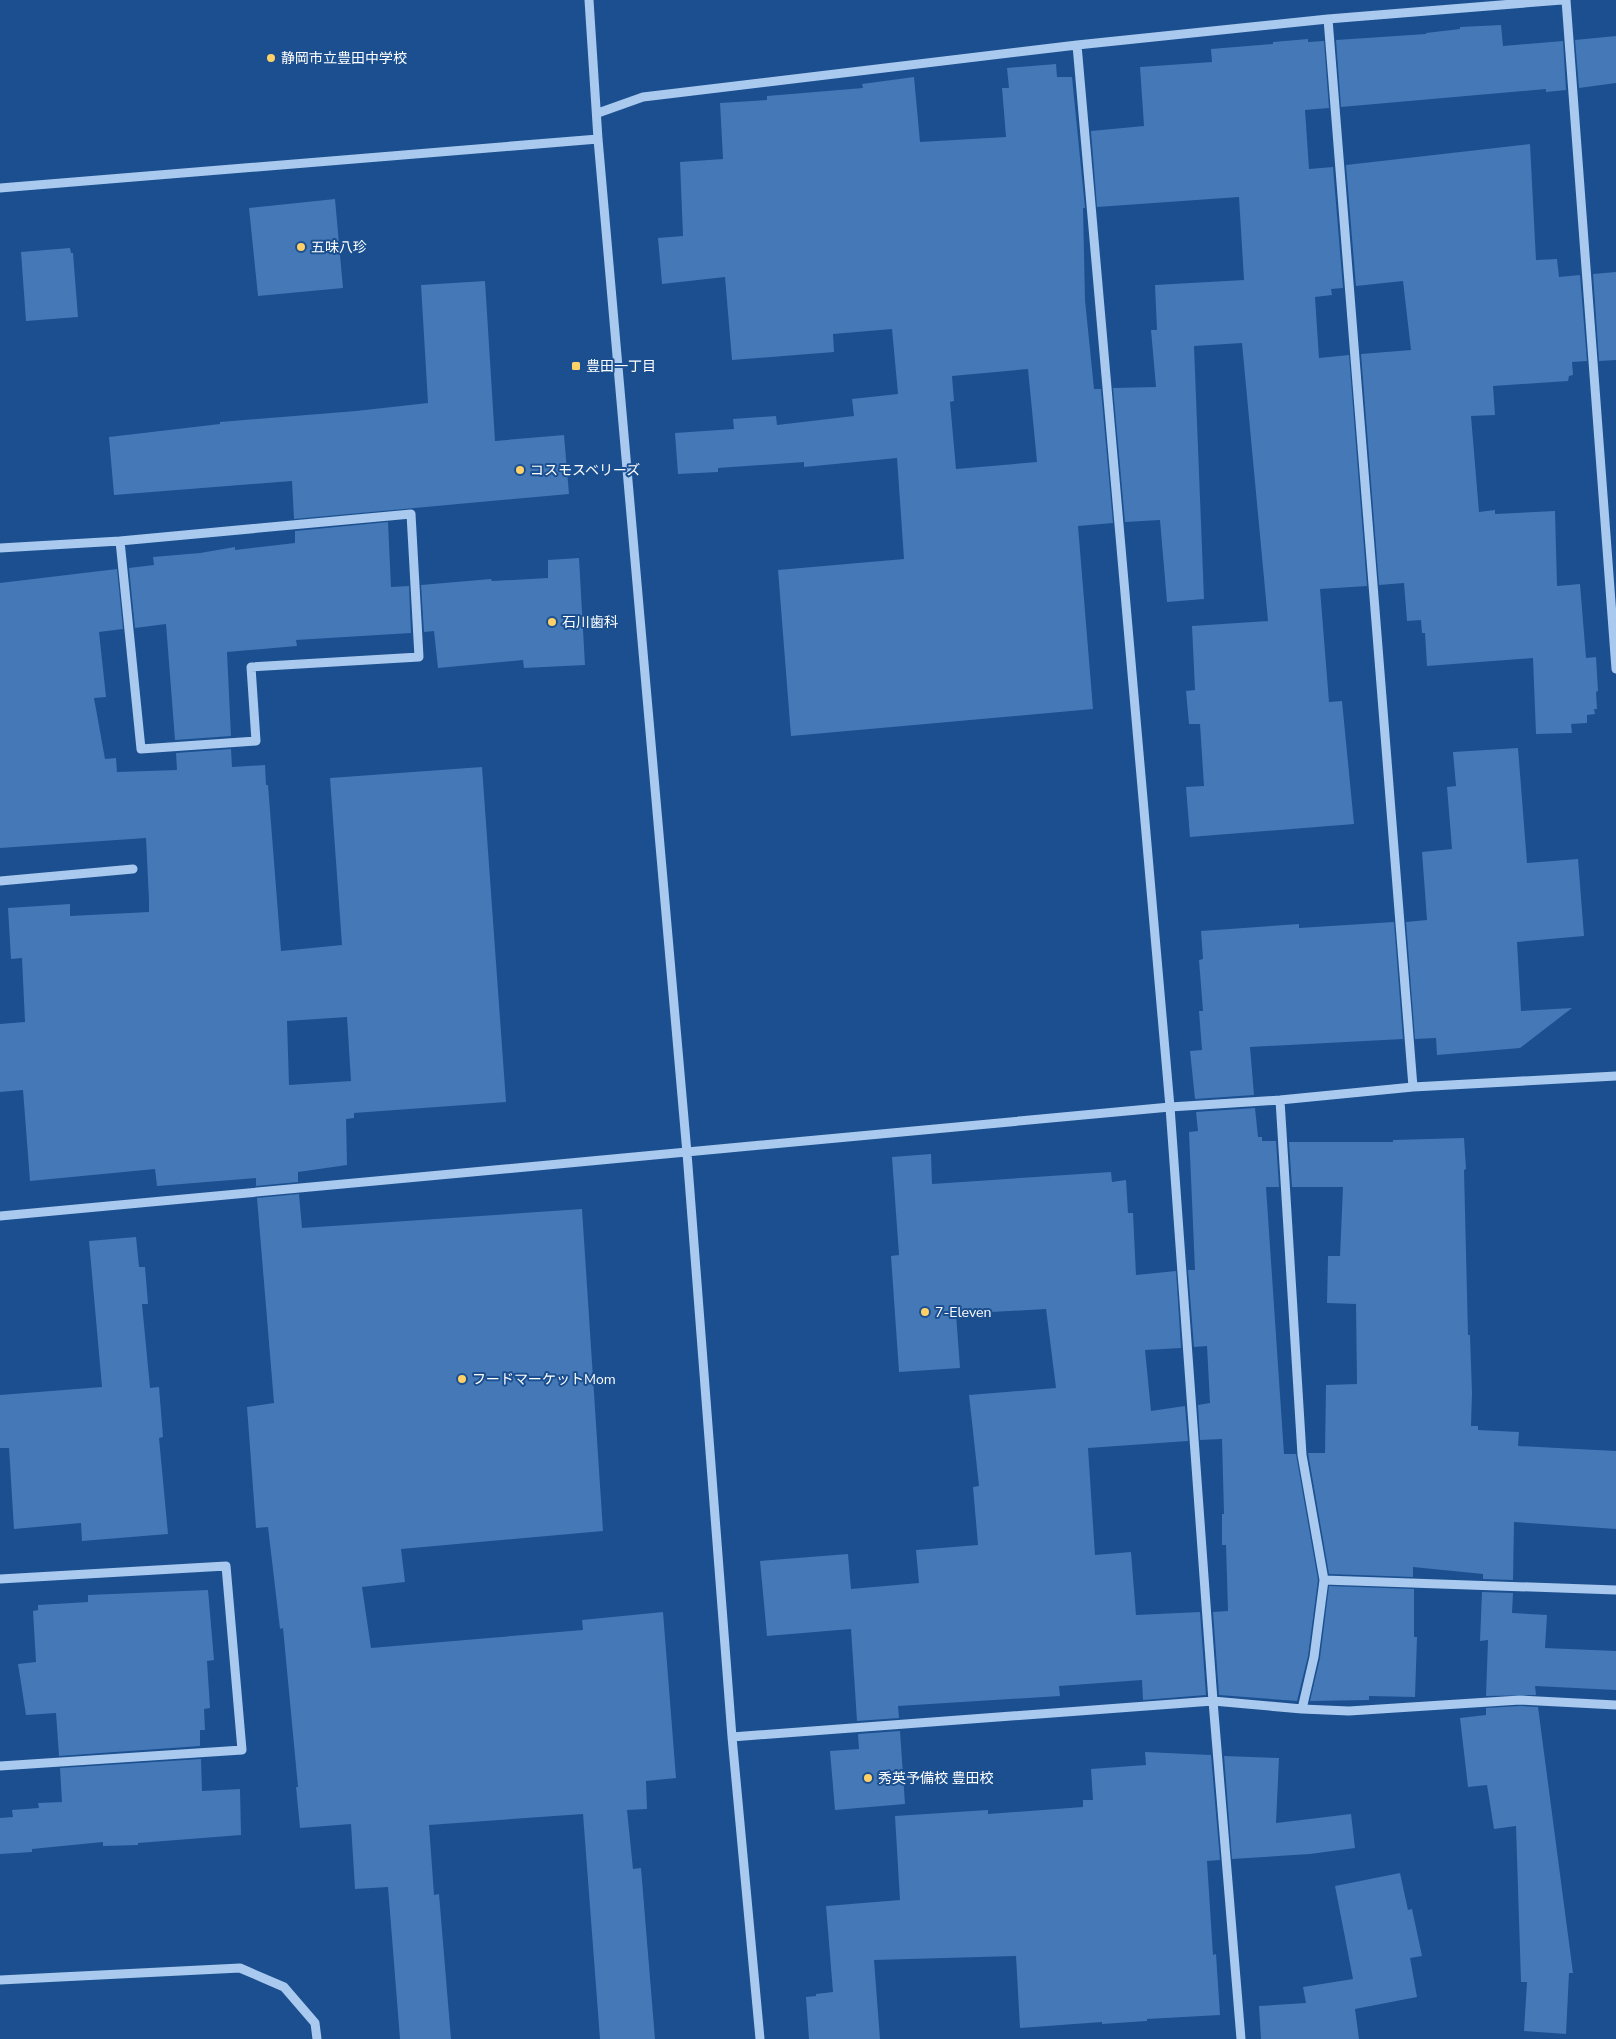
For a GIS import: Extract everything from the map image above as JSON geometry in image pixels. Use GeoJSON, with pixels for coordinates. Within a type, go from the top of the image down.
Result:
{"type":"FeatureCollection","features":[{"type":"Feature","properties":{"kind":"street"},"geometry":{"type":"LineString","coordinates":[[589,0],[598,113],[598,139],[687,1153],[732,1736],[760,2039]]}},
{"type":"Feature","properties":{"kind":"street"},"geometry":{"type":"LineString","coordinates":[[598,113],[643,97],[1077,45],[1328,19],[1562,0]]}},
{"type":"Feature","properties":{"kind":"street"},"geometry":{"type":"LineString","coordinates":[[1566,0],[1616,669]]}},
{"type":"Feature","properties":{"kind":"street"},"geometry":{"type":"LineString","coordinates":[[1328,19],[1413,1087]]}},
{"type":"Feature","properties":{"kind":"street"},"geometry":{"type":"LineString","coordinates":[[1077,45],[1170,1107],[1213,1701],[1241,2039]]}},
{"type":"Feature","properties":{"kind":"street"},"geometry":{"type":"LineString","coordinates":[[0,188],[598,139]]}},
{"type":"Feature","properties":{"kind":"street"},"geometry":{"type":"LineString","coordinates":[[0,548],[120,541],[411,514],[419,657],[251,667],[256,741],[141,749],[120,541]]}},
{"type":"Feature","properties":{"kind":"street"},"geometry":{"type":"LineString","coordinates":[[0,881],[133,868]]}},
{"type":"Feature","properties":{"kind":"street"},"geometry":{"type":"LineString","coordinates":[[0,1216],[1170,1107],[1280,1100],[1413,1087],[1616,1076]]}},
{"type":"Feature","properties":{"kind":"street"},"geometry":{"type":"LineString","coordinates":[[1280,1100],[1302,1455],[1324,1580],[1314,1657],[1302,1709]]}},
{"type":"Feature","properties":{"kind":"street"},"geometry":{"type":"LineString","coordinates":[[0,1579],[226,1566],[242,1750],[0,1766]]}},
{"type":"Feature","properties":{"kind":"street"},"geometry":{"type":"LineString","coordinates":[[1324,1580],[1616,1590]]}},
{"type":"Feature","properties":{"kind":"street"},"geometry":{"type":"LineString","coordinates":[[732,1736],[1213,1701],[1349,1711],[1520,1700],[1616,1705]]}},
{"type":"Feature","properties":{"kind":"street"},"geometry":{"type":"LineString","coordinates":[[0,1980],[240,1968],[284,1987],[315,2023],[317,2039]]}},
{"type":"Feature","properties":{"kind":"building"},"geometry":{"type":"Polygon","coordinates":[[[1501,25],[1503,46],[1563,41],[1566,90],[1546,92],[1546,89],[1341,107],[1336,40],[1426,34],[1460,29],[1460,27],[1501,25]]]}},
{"type":"Feature","properties":{"kind":"building"},"geometry":{"type":"Polygon","coordinates":[[[1616,36],[1616,83],[1579,88],[1575,40],[1616,36]]]}},
{"type":"Feature","properties":{"kind":"building"},"geometry":{"type":"Polygon","coordinates":[[[1308,39],[1308,42],[1324,41],[1329,108],[1305,110],[1309,169],[1333,167],[1343,288],[1331,289],[1332,295],[1315,297],[1319,358],[1349,355],[1367,586],[1320,589],[1329,702],[1342,701],[1354,824],[1190,837],[1186,787],[1204,786],[1200,724],[1189,724],[1186,691],[1195,690],[1192,626],[1268,621],[1242,343],[1194,346],[1204,599],[1167,602],[1160,520],[1125,522],[1113,388],[1156,387],[1151,330],[1157,330],[1155,285],[1244,280],[1239,197],[1097,207],[1091,131],[1144,126],[1140,67],[1212,62],[1211,49],[1308,39]]]}},
{"type":"Feature","properties":{"kind":"building"},"geometry":{"type":"Polygon","coordinates":[[[1056,64],[1057,77],[1072,77],[1085,208],[1083,208],[1085,300],[1094,389],[1101,389],[1113,523],[1078,526],[1093,709],[791,736],[778,570],[904,559],[897,458],[804,467],[804,462],[718,468],[718,472],[678,474],[675,433],[734,429],[733,419],[776,416],[777,425],[854,416],[852,399],[898,394],[892,329],[833,334],[834,352],[732,360],[725,277],[662,284],[658,238],[683,236],[680,162],[723,159],[720,103],[767,100],[767,96],[863,88],[862,84],[914,77],[920,142],[1006,137],[1002,88],[1009,88],[1007,68],[1056,64]],[[1028,369],[952,376],[954,401],[950,402],[956,469],[1037,462],[1028,369]]]}},
{"type":"Feature","properties":{"kind":"building"},"geometry":{"type":"Polygon","coordinates":[[[1530,144],[1536,260],[1557,259],[1559,277],[1580,275],[1587,361],[1572,362],[1573,375],[1569,376],[1568,381],[1493,386],[1495,415],[1471,416],[1479,512],[1495,510],[1495,514],[1555,511],[1557,586],[1580,584],[1586,658],[1596,657],[1598,691],[1596,692],[1597,709],[1594,709],[1595,714],[1587,715],[1587,723],[1571,724],[1572,733],[1536,734],[1533,658],[1427,666],[1425,633],[1422,633],[1421,620],[1407,621],[1404,583],[1379,585],[1361,354],[1411,350],[1403,281],[1356,286],[1346,165],[1530,144]]]}},
{"type":"Feature","properties":{"kind":"building"},"geometry":{"type":"Polygon","coordinates":[[[335,199],[343,288],[258,296],[249,208],[335,199]]]}},
{"type":"Feature","properties":{"kind":"building"},"geometry":{"type":"Polygon","coordinates":[[[70,248],[71,253],[73,253],[78,317],[26,321],[21,252],[70,248]]]}},
{"type":"Feature","properties":{"kind":"building"},"geometry":{"type":"Polygon","coordinates":[[[1616,272],[1616,360],[1599,361],[1593,274],[1616,272]]]}},
{"type":"Feature","properties":{"kind":"building"},"geometry":{"type":"Polygon","coordinates":[[[485,281],[495,441],[564,435],[569,494],[294,519],[292,481],[114,495],[109,437],[220,424],[220,422],[428,403],[421,285],[485,281]]]}},
{"type":"Feature","properties":{"kind":"building"},"geometry":{"type":"Polygon","coordinates":[[[388,522],[391,587],[409,586],[411,633],[296,640],[297,646],[227,652],[231,736],[175,740],[166,624],[135,628],[129,568],[154,565],[153,557],[200,553],[235,547],[235,550],[295,543],[295,531],[388,522]]]}},
{"type":"Feature","properties":{"kind":"building"},"geometry":{"type":"Polygon","coordinates":[[[579,558],[585,665],[524,668],[523,660],[438,668],[434,631],[424,632],[421,585],[491,579],[492,581],[548,578],[548,560],[579,558]]]}},
{"type":"Feature","properties":{"kind":"building"},"geometry":{"type":"Polygon","coordinates":[[[117,569],[123,629],[99,632],[106,697],[94,698],[105,759],[116,758],[117,772],[177,770],[176,753],[231,749],[232,767],[265,765],[281,951],[342,945],[330,778],[482,767],[506,1102],[354,1113],[354,1118],[346,1119],[347,1165],[298,1172],[298,1182],[256,1186],[256,1178],[157,1186],[155,1169],[30,1181],[23,1090],[0,1092],[0,1024],[25,1022],[22,958],[11,959],[8,908],[70,904],[70,916],[149,912],[146,838],[0,848],[0,583],[117,569]],[[347,1017],[287,1021],[289,1085],[351,1081],[347,1017]]]}},
{"type":"Feature","properties":{"kind":"building"},"geometry":{"type":"Polygon","coordinates":[[[1518,748],[1527,863],[1578,859],[1584,936],[1517,942],[1521,1011],[1572,1008],[1520,1048],[1437,1055],[1436,1038],[1415,1039],[1406,922],[1427,920],[1422,852],[1452,849],[1447,787],[1456,786],[1453,752],[1518,748]]]}},
{"type":"Feature","properties":{"kind":"building"},"geometry":{"type":"Polygon","coordinates":[[[1394,922],[1403,1039],[1250,1047],[1254,1095],[1195,1099],[1190,1051],[1202,1050],[1199,1011],[1203,1011],[1199,960],[1203,959],[1201,931],[1299,924],[1299,928],[1394,922]]]}},
{"type":"Feature","properties":{"kind":"building"},"geometry":{"type":"Polygon","coordinates":[[[1255,1108],[1258,1137],[1262,1137],[1262,1141],[1276,1141],[1279,1187],[1266,1187],[1284,1454],[1296,1454],[1318,1580],[1308,1656],[1297,1701],[1219,1695],[1213,1612],[1228,1611],[1226,1545],[1222,1545],[1222,1514],[1224,1514],[1222,1439],[1200,1440],[1198,1405],[1210,1403],[1207,1346],[1194,1347],[1188,1270],[1195,1270],[1189,1132],[1198,1131],[1196,1112],[1255,1108]]]}},
{"type":"Feature","properties":{"kind":"building"},"geometry":{"type":"Polygon","coordinates":[[[1464,1138],[1468,1335],[1470,1335],[1472,1393],[1471,1426],[1478,1426],[1478,1430],[1519,1432],[1518,1446],[1616,1451],[1616,1529],[1514,1522],[1513,1580],[1483,1579],[1483,1574],[1413,1567],[1413,1577],[1329,1574],[1308,1453],[1325,1453],[1326,1385],[1357,1384],[1356,1304],[1327,1303],[1328,1256],[1340,1256],[1343,1187],[1292,1187],[1289,1142],[1393,1142],[1393,1140],[1464,1138]]]}},
{"type":"Feature","properties":{"kind":"building"},"geometry":{"type":"Polygon","coordinates":[[[931,1154],[932,1184],[1111,1172],[1112,1182],[1126,1180],[1128,1213],[1133,1213],[1136,1275],[1176,1271],[1181,1348],[1145,1350],[1151,1411],[1185,1406],[1188,1441],[1088,1448],[1095,1555],[1131,1552],[1136,1615],[1200,1612],[1206,1695],[1143,1700],[1142,1680],[1059,1686],[1060,1696],[898,1706],[899,1718],[857,1721],[851,1629],[767,1636],[760,1561],[848,1554],[851,1589],[919,1583],[916,1550],[978,1545],[973,1487],[979,1486],[969,1395],[1056,1388],[1046,1309],[956,1314],[960,1368],[899,1372],[891,1256],[899,1255],[892,1157],[931,1154]]]}},
{"type":"Feature","properties":{"kind":"building"},"geometry":{"type":"Polygon","coordinates":[[[299,1194],[302,1228],[582,1209],[603,1531],[401,1549],[405,1582],[362,1587],[371,1648],[583,1630],[582,1620],[663,1612],[676,1778],[646,1781],[647,1809],[627,1810],[633,1869],[641,1868],[655,2039],[600,2039],[583,1814],[429,1825],[434,1895],[439,1894],[451,2039],[400,2039],[388,1887],[355,1889],[351,1824],[300,1828],[283,1628],[280,1629],[268,1527],[256,1528],[247,1407],[274,1403],[257,1198],[299,1194]]]}},
{"type":"Feature","properties":{"kind":"building"},"geometry":{"type":"Polygon","coordinates":[[[136,1237],[139,1267],[145,1267],[148,1304],[142,1304],[150,1388],[159,1387],[163,1437],[159,1438],[168,1534],[82,1541],[81,1523],[14,1529],[9,1448],[0,1448],[0,1395],[102,1387],[89,1241],[136,1237]]]}},
{"type":"Feature","properties":{"kind":"building"},"geometry":{"type":"Polygon","coordinates":[[[1329,1586],[1414,1589],[1414,1637],[1417,1637],[1415,1697],[1369,1696],[1369,1700],[1310,1701],[1320,1658],[1329,1586]]]}},
{"type":"Feature","properties":{"kind":"building"},"geometry":{"type":"Polygon","coordinates":[[[208,1590],[214,1660],[207,1661],[210,1708],[204,1709],[205,1730],[200,1730],[200,1746],[59,1756],[56,1713],[26,1715],[18,1664],[36,1662],[33,1611],[38,1610],[38,1605],[88,1602],[88,1595],[208,1590]]]}},
{"type":"Feature","properties":{"kind":"building"},"geometry":{"type":"Polygon","coordinates":[[[1482,1592],[1513,1593],[1512,1613],[1547,1615],[1545,1648],[1616,1651],[1616,1690],[1535,1686],[1536,1695],[1486,1696],[1488,1640],[1480,1641],[1482,1592]]]}},
{"type":"Feature","properties":{"kind":"building"},"geometry":{"type":"Polygon","coordinates":[[[1538,1707],[1573,1973],[1569,1973],[1566,2034],[1524,2031],[1527,1982],[1521,1982],[1516,1826],[1494,1829],[1487,1785],[1468,1787],[1460,1718],[1486,1715],[1486,1708],[1538,1707]]]}},
{"type":"Feature","properties":{"kind":"building","name":"秀英予備校 豊田校"},"geometry":{"type":"Polygon","coordinates":[[[900,1731],[905,1804],[835,1810],[830,1751],[859,1749],[858,1734],[900,1731]]]}},
{"type":"Feature","properties":{"kind":"building"},"geometry":{"type":"Polygon","coordinates":[[[1145,1752],[1211,1755],[1220,1860],[1207,1861],[1213,1955],[1216,1954],[1220,2015],[1020,2028],[1016,1956],[874,1960],[880,2039],[809,2039],[806,1997],[833,1992],[826,1906],[900,1900],[895,1816],[988,1810],[988,1814],[1083,1807],[1083,1800],[1093,1800],[1091,1769],[1146,1765],[1145,1752]]]}},
{"type":"Feature","properties":{"kind":"building"},"geometry":{"type":"Polygon","coordinates":[[[1224,1756],[1279,1758],[1276,1823],[1351,1814],[1355,1848],[1310,1854],[1232,1859],[1224,1756]]]}},
{"type":"Feature","properties":{"kind":"building"},"geometry":{"type":"Polygon","coordinates":[[[201,1759],[202,1791],[240,1789],[241,1835],[138,1843],[138,1845],[103,1846],[103,1842],[32,1849],[32,1852],[0,1854],[0,1818],[13,1817],[12,1810],[39,1808],[38,1803],[62,1802],[60,1768],[201,1759]]]}},
{"type":"Feature","properties":{"kind":"building"},"geometry":{"type":"Polygon","coordinates":[[[1400,1873],[1408,1910],[1412,1909],[1422,1956],[1410,1958],[1417,1997],[1355,2009],[1359,2039],[1261,2039],[1259,2006],[1306,2003],[1303,1987],[1353,1979],[1335,1886],[1400,1873]]]}},
{"type":"Feature","properties":{"kind":"place","name":"静岡市立豊田中学校"},"geometry":{"type":"Point","coordinates":[271,58]}},
{"type":"Feature","properties":{"kind":"place","name":"五味八珍"},"geometry":{"type":"Point","coordinates":[301,247]}},
{"type":"Feature","properties":{"kind":"place","name":"豊田一丁目"},"geometry":{"type":"Point","coordinates":[576,366]}},
{"type":"Feature","properties":{"kind":"place","name":"コスモスベリーズ"},"geometry":{"type":"Point","coordinates":[520,470]}},
{"type":"Feature","properties":{"kind":"place","name":"石川歯科"},"geometry":{"type":"Point","coordinates":[552,622]}},
{"type":"Feature","properties":{"kind":"place","name":"7-Eleven"},"geometry":{"type":"Point","coordinates":[925,1312]}},
{"type":"Feature","properties":{"kind":"place","name":"フードマーケットMom"},"geometry":{"type":"Point","coordinates":[462,1379]}},
{"type":"Feature","properties":{"kind":"place","name":"秀英予備校 豊田校"},"geometry":{"type":"Point","coordinates":[868,1778]}}]}
